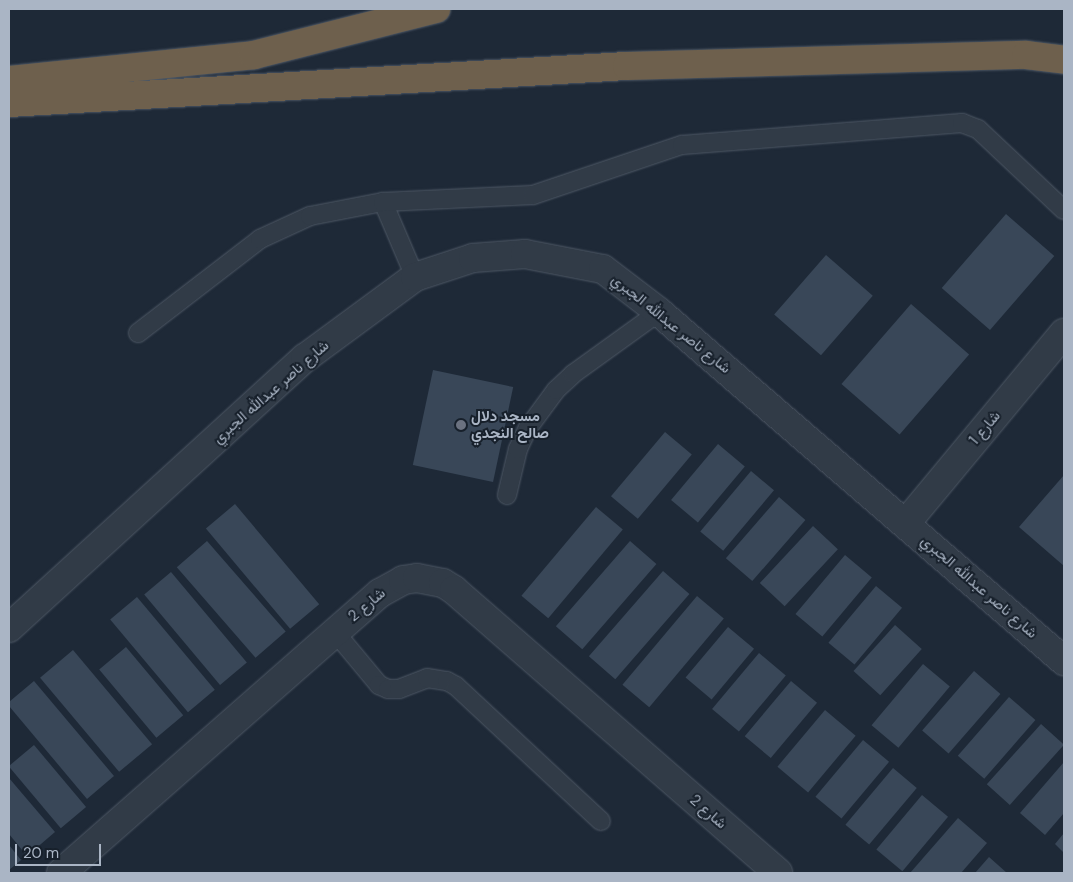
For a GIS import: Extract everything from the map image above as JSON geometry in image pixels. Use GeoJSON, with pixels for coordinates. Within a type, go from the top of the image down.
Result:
{"type":"FeatureCollection","features":[{"type":"Feature","properties":{"kind":"highway"},"geometry":{"type":"LineString","coordinates":[[9,80],[254,55],[436,9]]}},
{"type":"Feature","properties":{"kind":"highway"},"geometry":{"type":"LineString","coordinates":[[9,103],[627,66],[1026,55],[1064,60]]}},
{"type":"Feature","properties":{"kind":"street","name":"شارع ناصر عبدالله الجبري"},"geometry":{"type":"LineString","coordinates":[[9,628],[305,358],[415,277],[473,258],[525,254],[603,269],[660,312],[1064,661]]}},
{"type":"Feature","properties":{"kind":"street","name":"شارع 1"},"geometry":{"type":"LineString","coordinates":[[906,523],[1064,333]]}},
{"type":"Feature","properties":{"kind":"street","name":"شارع 2"},"geometry":{"type":"LineString","coordinates":[[68,871],[335,632],[391,585],[417,578],[443,583],[454,590],[778,873]]}},
{"type":"Feature","properties":{"kind":"lane"},"geometry":{"type":"LineString","coordinates":[[138,333],[260,239],[310,216],[383,202],[533,195],[682,145],[962,123],[978,129],[1064,210]]}},
{"type":"Feature","properties":{"kind":"lane"},"geometry":{"type":"LineString","coordinates":[[383,202],[415,277]]}},
{"type":"Feature","properties":{"kind":"lane"},"geometry":{"type":"LineString","coordinates":[[507,495],[518,449],[528,428],[556,390],[573,374],[660,312]]}},
{"type":"Feature","properties":{"kind":"lane"},"geometry":{"type":"LineString","coordinates":[[335,632],[379,684],[388,689],[398,689],[427,678],[442,679],[456,686],[601,821]]}},
{"type":"Feature","properties":{"kind":"building"},"geometry":{"type":"Polygon","coordinates":[[[1006,214],[1054,256],[990,330],[942,288],[1006,214]]]}},
{"type":"Feature","properties":{"kind":"building"},"geometry":{"type":"Polygon","coordinates":[[[826,255],[873,296],[821,355],[774,315],[826,255]]]}},
{"type":"Feature","properties":{"kind":"building"},"geometry":{"type":"Polygon","coordinates":[[[911,304],[969,355],[900,435],[841,384],[911,304]]]}},
{"type":"Feature","properties":{"kind":"building","name":"مسجد دلال صالح النجدي"},"geometry":{"type":"Polygon","coordinates":[[[433,370],[513,387],[493,482],[413,465],[433,370]]]}},
{"type":"Feature","properties":{"kind":"building"},"geometry":{"type":"Polygon","coordinates":[[[665,432],[692,454],[638,519],[611,496],[665,432]]]}},
{"type":"Feature","properties":{"kind":"building"},"geometry":{"type":"Polygon","coordinates":[[[718,444],[745,466],[698,522],[671,500],[718,444]]]}},
{"type":"Feature","properties":{"kind":"building"},"geometry":{"type":"Polygon","coordinates":[[[751,471],[774,490],[723,551],[700,532],[751,471]]]}},
{"type":"Feature","properties":{"kind":"building"},"geometry":{"type":"Polygon","coordinates":[[[1064,475],[1064,566],[1019,527],[1064,475]]]}},
{"type":"Feature","properties":{"kind":"building"},"geometry":{"type":"Polygon","coordinates":[[[779,497],[805,520],[752,581],[726,558],[779,497]]]}},
{"type":"Feature","properties":{"kind":"building"},"geometry":{"type":"Polygon","coordinates":[[[235,504],[319,604],[290,629],[206,528],[235,504]]]}},
{"type":"Feature","properties":{"kind":"building"},"geometry":{"type":"Polygon","coordinates":[[[596,507],[623,529],[548,618],[521,596],[596,507]]]}},
{"type":"Feature","properties":{"kind":"building"},"geometry":{"type":"Polygon","coordinates":[[[813,526],[838,549],[785,606],[760,583],[813,526]]]}},
{"type":"Feature","properties":{"kind":"building"},"geometry":{"type":"Polygon","coordinates":[[[207,541],[286,632],[256,658],[177,567],[207,541]]]}},
{"type":"Feature","properties":{"kind":"building"},"geometry":{"type":"Polygon","coordinates":[[[630,541],[656,564],[582,649],[556,626],[630,541]]]}},
{"type":"Feature","properties":{"kind":"building"},"geometry":{"type":"Polygon","coordinates":[[[845,555],[872,577],[822,636],[796,614],[845,555]]]}},
{"type":"Feature","properties":{"kind":"building"},"geometry":{"type":"Polygon","coordinates":[[[663,571],[689,594],[615,679],[589,656],[663,571]]]}},
{"type":"Feature","properties":{"kind":"building"},"geometry":{"type":"Polygon","coordinates":[[[171,572],[247,662],[220,685],[144,594],[171,572]]]}},
{"type":"Feature","properties":{"kind":"building"},"geometry":{"type":"Polygon","coordinates":[[[876,586],[902,608],[854,665],[828,643],[876,586]]]}},
{"type":"Feature","properties":{"kind":"building"},"geometry":{"type":"Polygon","coordinates":[[[697,596],[724,618],[649,707],[622,685],[697,596]]]}},
{"type":"Feature","properties":{"kind":"building"},"geometry":{"type":"Polygon","coordinates":[[[137,597],[215,690],[188,712],[110,619],[137,597]]]}},
{"type":"Feature","properties":{"kind":"building"},"geometry":{"type":"Polygon","coordinates":[[[895,625],[922,649],[880,695],[854,671],[895,625]]]}},
{"type":"Feature","properties":{"kind":"building"},"geometry":{"type":"Polygon","coordinates":[[[728,627],[754,649],[712,699],[686,678],[728,627]]]}},
{"type":"Feature","properties":{"kind":"building"},"geometry":{"type":"Polygon","coordinates":[[[126,647],[183,715],[156,738],[99,669],[126,647]]]}},
{"type":"Feature","properties":{"kind":"building"},"geometry":{"type":"Polygon","coordinates":[[[73,650],[152,744],[119,772],[40,678],[73,650]]]}},
{"type":"Feature","properties":{"kind":"building"},"geometry":{"type":"Polygon","coordinates":[[[759,653],[786,675],[739,731],[712,709],[759,653]]]}},
{"type":"Feature","properties":{"kind":"building"},"geometry":{"type":"Polygon","coordinates":[[[923,664],[950,686],[898,748],[872,725],[923,664]]]}},
{"type":"Feature","properties":{"kind":"building"},"geometry":{"type":"Polygon","coordinates":[[[974,671],[1000,694],[949,754],[922,731],[974,671]]]}},
{"type":"Feature","properties":{"kind":"building"},"geometry":{"type":"Polygon","coordinates":[[[34,681],[114,776],[87,799],[9,706],[9,702],[34,681]]]}},
{"type":"Feature","properties":{"kind":"building"},"geometry":{"type":"Polygon","coordinates":[[[791,681],[817,703],[771,758],[745,736],[791,681]]]}},
{"type":"Feature","properties":{"kind":"building"},"geometry":{"type":"Polygon","coordinates":[[[1009,697],[1035,720],[984,779],[958,756],[1009,697]]]}},
{"type":"Feature","properties":{"kind":"building"},"geometry":{"type":"Polygon","coordinates":[[[825,710],[856,736],[808,792],[777,767],[825,710]]]}},
{"type":"Feature","properties":{"kind":"building"},"geometry":{"type":"Polygon","coordinates":[[[1041,724],[1064,745],[1010,805],[987,784],[1041,724]]]}},
{"type":"Feature","properties":{"kind":"building"},"geometry":{"type":"Polygon","coordinates":[[[863,740],[889,762],[841,819],[815,797],[863,740]]]}},
{"type":"Feature","properties":{"kind":"building"},"geometry":{"type":"Polygon","coordinates":[[[34,745],[86,807],[61,828],[9,767],[34,745]]]}},
{"type":"Feature","properties":{"kind":"building"},"geometry":{"type":"Polygon","coordinates":[[[1064,762],[1064,813],[1045,835],[1020,813],[1064,762]]]}},
{"type":"Feature","properties":{"kind":"building"},"geometry":{"type":"Polygon","coordinates":[[[893,768],[917,788],[869,845],[845,825],[893,768]]]}},
{"type":"Feature","properties":{"kind":"building"},"geometry":{"type":"Polygon","coordinates":[[[9,778],[55,832],[27,856],[9,834],[9,778]]]}},
{"type":"Feature","properties":{"kind":"building"},"geometry":{"type":"Polygon","coordinates":[[[922,795],[948,817],[902,871],[876,849],[922,795]]]}},
{"type":"Feature","properties":{"kind":"building"},"geometry":{"type":"Polygon","coordinates":[[[958,818],[987,843],[961,873],[910,873],[958,818]]]}},
{"type":"Feature","properties":{"kind":"building"},"geometry":{"type":"Polygon","coordinates":[[[1064,833],[1064,853],[1055,844],[1064,833]]]}},
{"type":"Feature","properties":{"kind":"building"},"geometry":{"type":"Polygon","coordinates":[[[9,845],[21,860],[9,870],[9,845]]]}},
{"type":"Feature","properties":{"kind":"building"},"geometry":{"type":"Polygon","coordinates":[[[989,857],[1007,873],[975,873],[989,857]]]}},
{"type":"Feature","properties":{"kind":"place","name":"مسجد دلال صالح النجدي"},"geometry":{"type":"Point","coordinates":[461,425]}}]}
